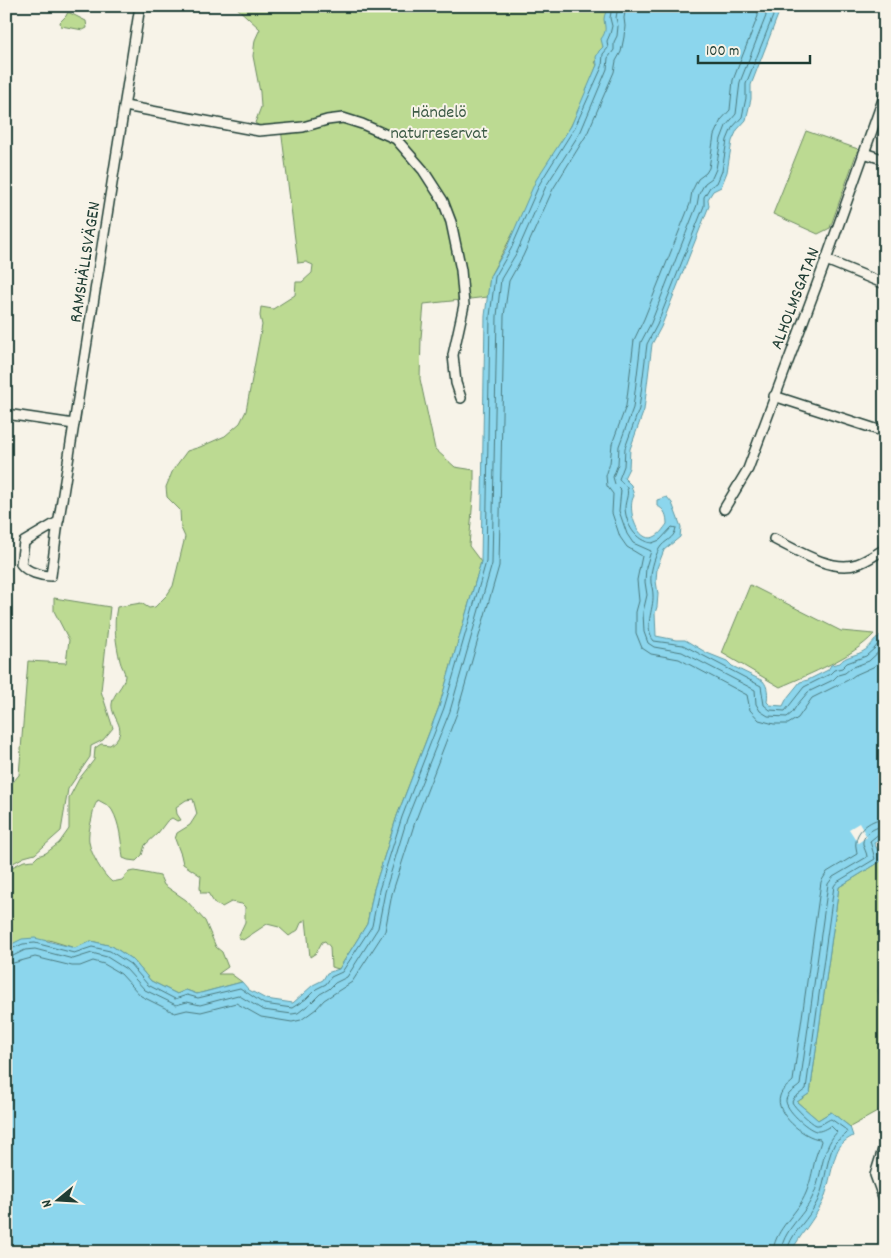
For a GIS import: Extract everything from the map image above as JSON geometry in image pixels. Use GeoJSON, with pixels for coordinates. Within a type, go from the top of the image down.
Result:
{"type":"FeatureCollection","features":[{"type":"Feature","properties":{"kind":"street","name":"RAMSHÄLLSVÄGEN"},"geometry":{"type":"LineString","coordinates":[[58,522],[24,542],[21,564],[23,567],[45,576],[51,576],[58,522],[126,106],[140,6]]}},
{"type":"Feature","properties":{"kind":"street","name":"ALHOLMSGATAN"},"geometry":{"type":"LineString","coordinates":[[724,509],[748,469],[826,260],[885,94]]}},
{"type":"Feature","properties":{"kind":"street"},"geometry":{"type":"LineString","coordinates":[[126,106],[259,131],[303,127],[327,120],[343,118],[396,139],[428,178],[443,202],[451,222],[461,270],[464,305],[453,355],[456,383],[461,398]]}},
{"type":"Feature","properties":{"kind":"street"},"geometry":{"type":"LineString","coordinates":[[864,153],[885,160]]}},
{"type":"Feature","properties":{"kind":"street"},"geometry":{"type":"LineString","coordinates":[[826,260],[885,284]]}},
{"type":"Feature","properties":{"kind":"street"},"geometry":{"type":"LineString","coordinates":[[774,396],[885,432]]}},
{"type":"Feature","properties":{"kind":"street"},"geometry":{"type":"LineString","coordinates":[[6,414],[74,424]]}},
{"type":"Feature","properties":{"kind":"street"},"geometry":{"type":"LineString","coordinates":[[774,540],[813,558],[840,566],[856,564],[885,549]]}},
{"type":"Feature","properties":{"kind":"street"},"geometry":{"type":"LineString","coordinates":[[885,1143],[875,1175],[885,1202]]}},
{"type":"Feature","properties":{"kind":"green space","name":"Händelö naturreservat"},"geometry":{"type":"Polygon","coordinates":[[[235,6],[608,6],[607,39],[595,62],[597,65],[581,107],[490,276],[488,297],[424,304],[420,379],[435,449],[455,467],[474,470],[469,546],[481,562],[439,707],[397,816],[374,889],[367,924],[339,969],[331,967],[330,947],[325,941],[322,942],[316,953],[310,957],[306,919],[301,923],[298,930],[289,936],[279,927],[267,924],[243,940],[238,937],[245,922],[245,907],[242,904],[231,902],[222,907],[215,904],[208,893],[201,893],[201,876],[183,864],[175,839],[177,833],[190,825],[197,814],[193,799],[186,800],[176,807],[177,814],[181,820],[177,821],[172,818],[167,821],[145,845],[142,855],[136,861],[123,858],[121,839],[112,810],[108,805],[98,800],[96,804],[89,830],[89,842],[104,874],[112,882],[122,880],[129,872],[135,871],[160,876],[164,885],[186,900],[205,921],[216,947],[222,952],[228,967],[218,974],[231,974],[242,982],[197,994],[186,990],[177,994],[151,981],[133,960],[112,946],[91,941],[75,948],[49,940],[11,944],[6,947],[6,870],[24,861],[34,860],[59,843],[69,829],[69,798],[79,779],[94,760],[95,748],[101,744],[110,745],[116,740],[120,729],[112,709],[112,704],[125,676],[116,641],[115,621],[117,607],[141,603],[149,608],[155,607],[173,586],[185,537],[181,528],[180,510],[167,497],[166,487],[173,470],[187,451],[225,436],[240,423],[246,411],[262,325],[261,307],[273,309],[295,295],[296,282],[302,282],[312,273],[313,265],[306,262],[298,263],[281,129],[261,127],[255,123],[261,107],[253,56],[255,40],[260,29],[235,6]]]}},
{"type":"Feature","properties":{"kind":"green space"},"geometry":{"type":"Polygon","coordinates":[[[68,12],[86,21],[87,28],[83,30],[61,26],[60,22],[68,12]]]}},
{"type":"Feature","properties":{"kind":"green space"},"geometry":{"type":"Polygon","coordinates":[[[806,131],[858,149],[830,228],[818,234],[773,214],[806,131]]]}},
{"type":"Feature","properties":{"kind":"green space"},"geometry":{"type":"Polygon","coordinates":[[[750,585],[841,631],[874,634],[855,650],[843,657],[780,687],[722,653],[750,585]]]}},
{"type":"Feature","properties":{"kind":"green space"},"geometry":{"type":"Polygon","coordinates":[[[54,598],[110,607],[101,691],[113,728],[103,740],[91,746],[90,757],[68,789],[61,831],[35,854],[24,857],[6,867],[6,790],[19,775],[28,661],[66,663],[69,640],[54,611],[54,598]]]}},
{"type":"Feature","properties":{"kind":"green space"},"geometry":{"type":"Polygon","coordinates":[[[883,860],[885,866],[885,967],[878,991],[885,1010],[885,1103],[879,1111],[850,1127],[831,1112],[818,1120],[797,1102],[810,1093],[839,887],[883,860]]]}},
{"type":"Feature","properties":{"kind":"water"},"geometry":{"type":"Polygon","coordinates":[[[608,6],[775,6],[778,15],[751,85],[751,99],[746,120],[737,130],[732,141],[727,172],[721,187],[713,191],[708,199],[709,206],[661,327],[652,344],[644,410],[630,449],[629,468],[624,478],[631,485],[634,496],[632,509],[635,525],[644,536],[650,538],[656,536],[667,524],[665,513],[657,506],[657,500],[667,497],[672,503],[681,527],[680,537],[664,550],[657,568],[656,636],[685,640],[763,681],[767,691],[767,702],[770,705],[783,706],[800,682],[828,670],[831,665],[840,663],[847,657],[862,652],[885,634],[885,836],[874,843],[883,860],[839,887],[810,1093],[797,1102],[818,1120],[831,1112],[850,1127],[853,1136],[844,1142],[838,1150],[825,1197],[791,1252],[6,1252],[6,947],[22,939],[35,938],[75,948],[91,941],[112,946],[133,960],[151,981],[177,994],[186,990],[197,994],[242,982],[249,990],[266,999],[293,1003],[313,985],[323,980],[327,973],[339,969],[367,924],[374,889],[397,816],[439,707],[481,562],[485,316],[490,276],[507,247],[536,180],[571,126],[597,65],[596,57],[603,47],[601,39],[605,32],[604,17],[608,6]]]}},
{"type":"Feature","properties":{"kind":"pier"},"geometry":{"type":"Polygon","coordinates":[[[859,823],[867,837],[858,843],[849,829],[859,823]]]}}]}
